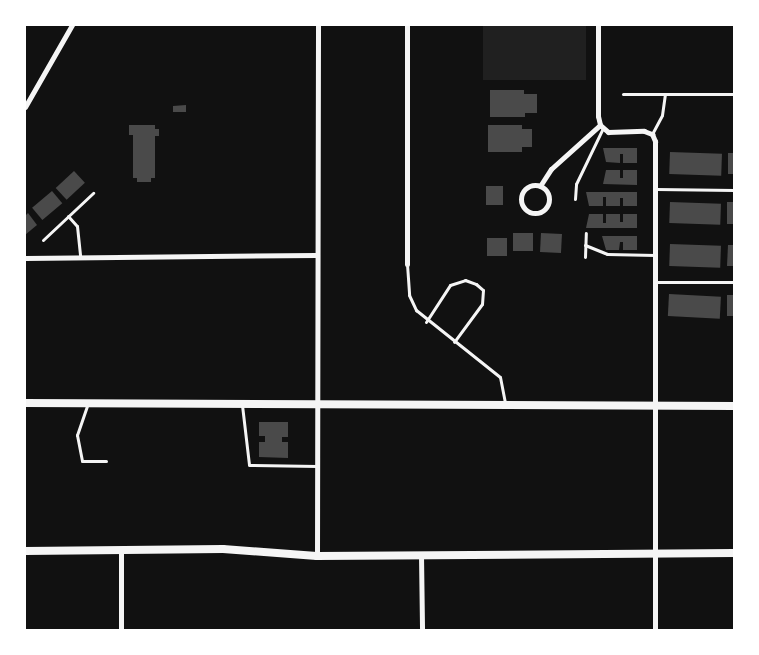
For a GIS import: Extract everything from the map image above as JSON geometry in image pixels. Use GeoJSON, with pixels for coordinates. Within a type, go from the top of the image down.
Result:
{"type":"FeatureCollection","features":[{"type":"Feature","properties":{"kind":"street"},"geometry":{"type":"LineString","coordinates":[[25,107],[72,25]]}},
{"type":"Feature","properties":{"kind":"street"},"geometry":{"type":"LineString","coordinates":[[317,556],[316,256],[318,25]]}},
{"type":"Feature","properties":{"kind":"street"},"geometry":{"type":"LineString","coordinates":[[407,25],[407,264]]}},
{"type":"Feature","properties":{"kind":"street"},"geometry":{"type":"LineString","coordinates":[[598,25],[598,116],[602,126],[608,132],[652,134],[655,142],[655,630]]}},
{"type":"Feature","properties":{"kind":"street"},"geometry":{"type":"LineString","coordinates":[[540,186],[551,169],[602,126]]}},
{"type":"Feature","properties":{"kind":"street"},"geometry":{"type":"LineString","coordinates":[[527,186],[540,186],[548,194],[548,205],[540,212],[528,212],[521,205],[521,194],[527,186]]}},
{"type":"Feature","properties":{"kind":"street"},"geometry":{"type":"LineString","coordinates":[[25,258],[316,256]]}},
{"type":"Feature","properties":{"kind":"street"},"geometry":{"type":"LineString","coordinates":[[25,403],[317,402],[734,406]]}},
{"type":"Feature","properties":{"kind":"street"},"geometry":{"type":"LineString","coordinates":[[25,551],[223,549],[317,556],[654,552],[734,553]]}},
{"type":"Feature","properties":{"kind":"street"},"geometry":{"type":"LineString","coordinates":[[121,550],[121,630]]}},
{"type":"Feature","properties":{"kind":"street"},"geometry":{"type":"LineString","coordinates":[[421,555],[422,630]]}},
{"type":"Feature","properties":{"kind":"lane"},"geometry":{"type":"LineString","coordinates":[[623,94],[734,94]]}},
{"type":"Feature","properties":{"kind":"lane"},"geometry":{"type":"LineString","coordinates":[[652,134],[662,115],[666,94]]}},
{"type":"Feature","properties":{"kind":"lane"},"geometry":{"type":"LineString","coordinates":[[575,199],[576,184],[602,126]]}},
{"type":"Feature","properties":{"kind":"lane"},"geometry":{"type":"LineString","coordinates":[[655,189],[734,190]]}},
{"type":"Feature","properties":{"kind":"lane"},"geometry":{"type":"LineString","coordinates":[[42,240],[93,193]]}},
{"type":"Feature","properties":{"kind":"lane"},"geometry":{"type":"LineString","coordinates":[[68,216],[77,226],[80,257]]}},
{"type":"Feature","properties":{"kind":"lane"},"geometry":{"type":"LineString","coordinates":[[585,257],[586,233]]}},
{"type":"Feature","properties":{"kind":"lane"},"geometry":{"type":"LineString","coordinates":[[585,245],[607,254],[654,255]]}},
{"type":"Feature","properties":{"kind":"lane"},"geometry":{"type":"LineString","coordinates":[[407,264],[409,295],[416,310],[426,322],[500,377],[505,403]]}},
{"type":"Feature","properties":{"kind":"lane"},"geometry":{"type":"LineString","coordinates":[[426,322],[450,285],[465,280],[476,284],[483,290],[482,304],[454,342]]}},
{"type":"Feature","properties":{"kind":"lane"},"geometry":{"type":"LineString","coordinates":[[654,282],[734,282]]}},
{"type":"Feature","properties":{"kind":"lane"},"geometry":{"type":"LineString","coordinates":[[241,402],[249,465],[317,466]]}},
{"type":"Feature","properties":{"kind":"lane"},"geometry":{"type":"LineString","coordinates":[[88,403],[78,435],[82,461],[106,461]]}},
{"type":"Feature","properties":{"kind":"shaded area"},"geometry":{"type":"Polygon","coordinates":[[[483,25],[586,25],[586,80],[483,80],[483,25]]]}},
{"type":"Feature","properties":{"kind":"building"},"geometry":{"type":"Polygon","coordinates":[[[490,90],[524,90],[524,94],[537,94],[537,113],[525,113],[525,117],[490,117],[490,90]]]}},
{"type":"Feature","properties":{"kind":"building"},"geometry":{"type":"Polygon","coordinates":[[[186,105],[186,112],[173,112],[173,106],[186,105]]]}},
{"type":"Feature","properties":{"kind":"building"},"geometry":{"type":"Polygon","coordinates":[[[129,125],[155,125],[155,129],[159,129],[159,136],[155,136],[155,178],[151,178],[151,182],[137,182],[137,178],[133,178],[133,135],[129,135],[129,125]]]}},
{"type":"Feature","properties":{"kind":"building"},"geometry":{"type":"Polygon","coordinates":[[[488,125],[522,125],[522,129],[532,129],[532,147],[522,147],[522,152],[488,152],[488,125]]]}},
{"type":"Feature","properties":{"kind":"building"},"geometry":{"type":"Polygon","coordinates":[[[603,148],[637,148],[637,163],[623,163],[623,154],[620,154],[620,163],[606,162],[603,148]]]}},
{"type":"Feature","properties":{"kind":"building"},"geometry":{"type":"Polygon","coordinates":[[[670,152],[722,154],[721,176],[669,174],[670,152]]]}},
{"type":"Feature","properties":{"kind":"building"},"geometry":{"type":"Polygon","coordinates":[[[728,153],[734,153],[734,174],[728,174],[728,153]]]}},
{"type":"Feature","properties":{"kind":"building"},"geometry":{"type":"Polygon","coordinates":[[[606,170],[620,170],[620,178],[623,178],[623,170],[637,170],[637,185],[603,184],[606,170]]]}},
{"type":"Feature","properties":{"kind":"building"},"geometry":{"type":"Polygon","coordinates":[[[74,171],[85,183],[67,200],[56,188],[74,171]]]}},
{"type":"Feature","properties":{"kind":"building"},"geometry":{"type":"Polygon","coordinates":[[[486,186],[503,186],[503,205],[486,205],[486,186]]]}},
{"type":"Feature","properties":{"kind":"building"},"geometry":{"type":"Polygon","coordinates":[[[52,191],[62,203],[42,220],[32,208],[52,191]]]}},
{"type":"Feature","properties":{"kind":"building"},"geometry":{"type":"Polygon","coordinates":[[[586,192],[637,192],[637,206],[623,206],[623,198],[620,198],[620,206],[606,206],[606,197],[603,197],[603,206],[589,206],[586,192]]]}},
{"type":"Feature","properties":{"kind":"building"},"geometry":{"type":"Polygon","coordinates":[[[670,202],[721,204],[720,225],[669,223],[670,202]]]}},
{"type":"Feature","properties":{"kind":"building"},"geometry":{"type":"Polygon","coordinates":[[[727,202],[734,202],[734,224],[727,224],[727,202]]]}},
{"type":"Feature","properties":{"kind":"building"},"geometry":{"type":"Polygon","coordinates":[[[28,213],[37,225],[25,235],[25,216],[28,213]]]}},
{"type":"Feature","properties":{"kind":"building"},"geometry":{"type":"Polygon","coordinates":[[[589,214],[603,214],[603,223],[606,223],[606,214],[620,214],[620,222],[623,222],[623,214],[637,214],[637,228],[586,228],[589,214]]]}},
{"type":"Feature","properties":{"kind":"building"},"geometry":{"type":"Polygon","coordinates":[[[513,233],[533,233],[533,251],[513,251],[513,233]]]}},
{"type":"Feature","properties":{"kind":"building"},"geometry":{"type":"Polygon","coordinates":[[[541,233],[562,234],[561,253],[540,252],[541,233]]]}},
{"type":"Feature","properties":{"kind":"building"},"geometry":{"type":"Polygon","coordinates":[[[602,236],[637,236],[637,250],[623,250],[623,242],[620,242],[619,250],[606,250],[602,236]]]}},
{"type":"Feature","properties":{"kind":"building"},"geometry":{"type":"Polygon","coordinates":[[[487,238],[507,238],[507,256],[487,256],[487,238]]]}},
{"type":"Feature","properties":{"kind":"building"},"geometry":{"type":"Polygon","coordinates":[[[670,244],[721,246],[720,268],[669,266],[670,244]]]}},
{"type":"Feature","properties":{"kind":"building"},"geometry":{"type":"Polygon","coordinates":[[[728,245],[734,245],[734,266],[727,266],[728,245]]]}},
{"type":"Feature","properties":{"kind":"building"},"geometry":{"type":"Polygon","coordinates":[[[669,294],[721,297],[720,319],[668,316],[669,294]]]}},
{"type":"Feature","properties":{"kind":"building"},"geometry":{"type":"Polygon","coordinates":[[[727,295],[734,295],[734,316],[727,316],[727,295]]]}},
{"type":"Feature","properties":{"kind":"building"},"geometry":{"type":"Polygon","coordinates":[[[259,422],[288,422],[288,437],[282,437],[282,442],[288,442],[288,458],[259,457],[259,442],[265,442],[265,436],[259,436],[259,422]]]}}]}
